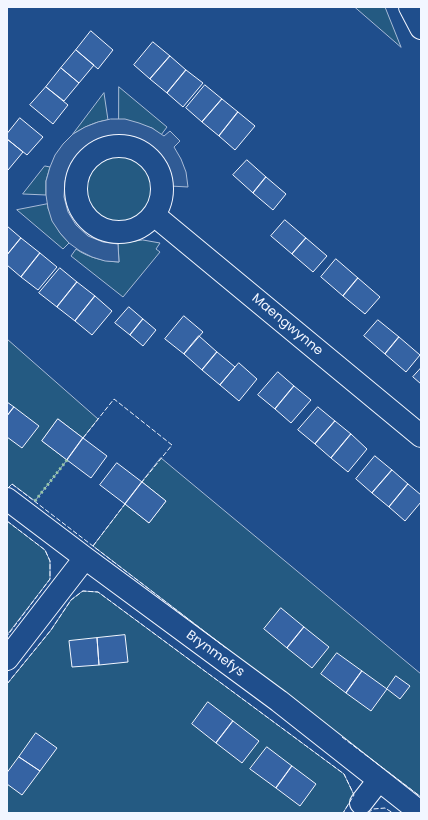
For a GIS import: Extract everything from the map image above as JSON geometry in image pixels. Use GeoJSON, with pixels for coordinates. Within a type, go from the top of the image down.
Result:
{"type":"FeatureCollection","features":[{"type":"Feature","properties":{"kind":"street"},"geometry":{"type":"LineString","coordinates":[[410,7],[421,28]]}},
{"type":"Feature","properties":{"kind":"street","name":"Maengwynne"},"geometry":{"type":"LineString","coordinates":[[154,214],[421,436]]}},
{"type":"Feature","properties":{"kind":"street","name":"Brynmefys"},"geometry":{"type":"LineString","coordinates":[[7,499],[279,700],[421,813]]}},
{"type":"Feature","properties":{"kind":"street"},"geometry":{"type":"LineString","coordinates":[[7,659],[85,558]]}},
{"type":"Feature","properties":{"kind":"street"},"geometry":{"type":"LineString","coordinates":[[362,803],[379,780]]}},
{"type":"Feature","properties":{"kind":"shaded area"},"geometry":{"type":"Polygon","coordinates":[[[355,7],[385,7],[401,47],[355,7]]]}},
{"type":"Feature","properties":{"kind":"shaded area"},"geometry":{"type":"Polygon","coordinates":[[[119,87],[167,127],[161,135],[152,128],[119,120],[119,87]]]}},
{"type":"Feature","properties":{"kind":"shaded area"},"geometry":{"type":"Polygon","coordinates":[[[104,93],[108,120],[90,125],[73,134],[104,93]]]}},
{"type":"Feature","properties":{"kind":"shaded area"},"geometry":{"type":"Polygon","coordinates":[[[111,119],[125,119],[139,123],[152,128],[164,136],[170,131],[180,141],[174,147],[186,172],[188,187],[170,186],[167,172],[160,159],[149,149],[137,142],[123,138],[107,139],[92,144],[79,153],[70,166],[65,181],[64,197],[68,212],[76,225],[88,236],[103,242],[118,244],[119,262],[105,261],[92,257],[69,243],[52,221],[46,195],[46,181],[50,167],[55,155],[63,144],[73,134],[85,127],[111,119]]]}},
{"type":"Feature","properties":{"kind":"shaded area"},"geometry":{"type":"Polygon","coordinates":[[[117,156],[130,159],[142,166],[149,178],[152,191],[149,204],[142,216],[130,223],[117,226],[104,223],[92,216],[85,204],[82,191],[85,178],[92,166],[104,159],[117,156]]]}},
{"type":"Feature","properties":{"kind":"shaded area"},"geometry":{"type":"Polygon","coordinates":[[[45,166],[50,167],[46,181],[46,195],[23,194],[45,166]]]}},
{"type":"Feature","properties":{"kind":"shaded area"},"geometry":{"type":"Polygon","coordinates":[[[48,204],[48,208],[60,233],[69,243],[63,249],[17,210],[48,204]]]}},
{"type":"Feature","properties":{"kind":"shaded area"},"geometry":{"type":"Polygon","coordinates":[[[143,240],[160,243],[156,249],[160,252],[123,297],[71,256],[76,249],[86,255],[108,261],[119,262],[118,244],[143,240]]]}},
{"type":"Feature","properties":{"kind":"shaded area"},"geometry":{"type":"Polygon","coordinates":[[[7,339],[98,419],[83,438],[58,419],[42,441],[67,460],[35,501],[12,484],[7,489],[7,339]]]}},
{"type":"Feature","properties":{"kind":"shaded area"},"geometry":{"type":"Polygon","coordinates":[[[161,458],[421,674],[421,797],[93,546],[125,504],[149,523],[166,501],[142,482],[161,458]]]}},
{"type":"Feature","properties":{"kind":"shaded area"},"geometry":{"type":"Polygon","coordinates":[[[7,521],[45,550],[50,561],[50,579],[7,635],[7,521]]]}},
{"type":"Feature","properties":{"kind":"shaded area"},"geometry":{"type":"Polygon","coordinates":[[[83,591],[98,592],[344,774],[354,795],[343,813],[7,813],[7,684],[51,630],[71,600],[83,591]]]}},
{"type":"Feature","properties":{"kind":"building"},"geometry":{"type":"Polygon","coordinates":[[[91,31],[113,50],[98,69],[76,50],[91,31]]]}},
{"type":"Feature","properties":{"kind":"building"},"geometry":{"type":"Polygon","coordinates":[[[153,42],[170,56],[150,79],[134,65],[153,42]]]}},
{"type":"Feature","properties":{"kind":"building"},"geometry":{"type":"Polygon","coordinates":[[[76,50],[94,65],[79,83],[61,68],[76,50]]]}},
{"type":"Feature","properties":{"kind":"building"},"geometry":{"type":"Polygon","coordinates":[[[170,56],[186,70],[167,93],[150,79],[170,56]]]}},
{"type":"Feature","properties":{"kind":"building"},"geometry":{"type":"Polygon","coordinates":[[[61,68],[79,83],[64,101],[46,87],[61,68]]]}},
{"type":"Feature","properties":{"kind":"building"},"geometry":{"type":"Polygon","coordinates":[[[186,70],[203,83],[183,107],[167,93],[186,70]]]}},
{"type":"Feature","properties":{"kind":"building"},"geometry":{"type":"Polygon","coordinates":[[[205,85],[222,99],[202,122],[186,108],[205,85]]]}},
{"type":"Feature","properties":{"kind":"building"},"geometry":{"type":"Polygon","coordinates":[[[46,87],[68,105],[53,124],[30,105],[46,87]]]}},
{"type":"Feature","properties":{"kind":"building"},"geometry":{"type":"Polygon","coordinates":[[[222,99],[238,112],[219,136],[202,122],[222,99]]]}},
{"type":"Feature","properties":{"kind":"building"},"geometry":{"type":"Polygon","coordinates":[[[238,112],[255,126],[235,150],[219,136],[238,112]]]}},
{"type":"Feature","properties":{"kind":"building"},"geometry":{"type":"Polygon","coordinates":[[[20,118],[43,137],[27,155],[7,139],[7,134],[20,118]]]}},
{"type":"Feature","properties":{"kind":"building"},"geometry":{"type":"Polygon","coordinates":[[[7,139],[23,152],[8,170],[7,169],[7,139]]]}},
{"type":"Feature","properties":{"kind":"building"},"geometry":{"type":"Polygon","coordinates":[[[247,160],[266,177],[253,193],[233,175],[247,160]]]}},
{"type":"Feature","properties":{"kind":"building"},"geometry":{"type":"Polygon","coordinates":[[[266,177],[286,194],[273,210],[253,193],[266,177]]]}},
{"type":"Feature","properties":{"kind":"building"},"geometry":{"type":"Polygon","coordinates":[[[285,220],[306,238],[292,254],[271,236],[285,220]]]}},
{"type":"Feature","properties":{"kind":"building"},"geometry":{"type":"Polygon","coordinates":[[[7,226],[21,238],[7,255],[7,226]]]}},
{"type":"Feature","properties":{"kind":"building"},"geometry":{"type":"Polygon","coordinates":[[[21,238],[40,253],[21,277],[7,265],[7,255],[21,238]]]}},
{"type":"Feature","properties":{"kind":"building"},"geometry":{"type":"Polygon","coordinates":[[[306,238],[327,256],[313,272],[292,254],[306,238]]]}},
{"type":"Feature","properties":{"kind":"building"},"geometry":{"type":"Polygon","coordinates":[[[40,253],[57,267],[38,290],[21,277],[40,253]]]}},
{"type":"Feature","properties":{"kind":"building"},"geometry":{"type":"Polygon","coordinates":[[[336,259],[358,278],[343,296],[321,277],[336,259]]]}},
{"type":"Feature","properties":{"kind":"building"},"geometry":{"type":"Polygon","coordinates":[[[60,268],[77,282],[57,307],[39,293],[60,268]]]}},
{"type":"Feature","properties":{"kind":"building"},"geometry":{"type":"Polygon","coordinates":[[[358,278],[380,297],[365,314],[343,296],[358,278]]]}},
{"type":"Feature","properties":{"kind":"building"},"geometry":{"type":"Polygon","coordinates":[[[77,282],[95,296],[75,321],[57,307],[77,282]]]}},
{"type":"Feature","properties":{"kind":"building"},"geometry":{"type":"Polygon","coordinates":[[[95,296],[112,311],[92,335],[75,321],[95,296]]]}},
{"type":"Feature","properties":{"kind":"building"},"geometry":{"type":"Polygon","coordinates":[[[129,307],[143,319],[130,335],[115,323],[129,307]]]}},
{"type":"Feature","properties":{"kind":"building"},"geometry":{"type":"Polygon","coordinates":[[[184,316],[203,332],[184,354],[165,339],[184,316]]]}},
{"type":"Feature","properties":{"kind":"building"},"geometry":{"type":"Polygon","coordinates":[[[143,319],[156,330],[143,346],[130,335],[143,319]]]}},
{"type":"Feature","properties":{"kind":"building"},"geometry":{"type":"Polygon","coordinates":[[[378,320],[399,337],[385,354],[364,336],[378,320]]]}},
{"type":"Feature","properties":{"kind":"building"},"geometry":{"type":"Polygon","coordinates":[[[199,336],[217,352],[202,370],[184,354],[199,336]]]}},
{"type":"Feature","properties":{"kind":"building"},"geometry":{"type":"Polygon","coordinates":[[[399,337],[420,355],[406,372],[385,354],[399,337]]]}},
{"type":"Feature","properties":{"kind":"building"},"geometry":{"type":"Polygon","coordinates":[[[217,352],[235,367],[220,385],[202,370],[217,352]]]}},
{"type":"Feature","properties":{"kind":"building"},"geometry":{"type":"Polygon","coordinates":[[[239,363],[257,379],[239,401],[220,385],[239,363]]]}},
{"type":"Feature","properties":{"kind":"building"},"geometry":{"type":"Polygon","coordinates":[[[421,368],[421,384],[413,377],[421,368]]]}},
{"type":"Feature","properties":{"kind":"building"},"geometry":{"type":"Polygon","coordinates":[[[278,372],[294,386],[275,409],[258,395],[278,372]]]}},
{"type":"Feature","properties":{"kind":"building"},"geometry":{"type":"Polygon","coordinates":[[[294,386],[311,400],[291,423],[275,409],[294,386]]]}},
{"type":"Feature","properties":{"kind":"building"},"geometry":{"type":"Polygon","coordinates":[[[7,402],[14,407],[7,416],[7,402]]]}},
{"type":"Feature","properties":{"kind":"building"},"geometry":{"type":"Polygon","coordinates":[[[14,407],[39,426],[22,448],[7,437],[7,416],[14,407]]]}},
{"type":"Feature","properties":{"kind":"building"},"geometry":{"type":"Polygon","coordinates":[[[318,407],[335,421],[315,444],[298,430],[318,407]]]}},
{"type":"Feature","properties":{"kind":"building"},"geometry":{"type":"Polygon","coordinates":[[[58,419],[83,438],[67,460],[42,441],[58,419]]]}},
{"type":"Feature","properties":{"kind":"building"},"geometry":{"type":"Polygon","coordinates":[[[335,421],[351,434],[331,458],[315,444],[335,421]]]}},
{"type":"Feature","properties":{"kind":"building"},"geometry":{"type":"Polygon","coordinates":[[[351,434],[367,449],[348,472],[331,458],[351,434]]]}},
{"type":"Feature","properties":{"kind":"building"},"geometry":{"type":"Polygon","coordinates":[[[83,438],[107,456],[91,478],[67,460],[83,438]]]}},
{"type":"Feature","properties":{"kind":"building"},"geometry":{"type":"Polygon","coordinates":[[[375,456],[392,470],[372,493],[356,479],[375,456]]]}},
{"type":"Feature","properties":{"kind":"building"},"geometry":{"type":"Polygon","coordinates":[[[117,463],[142,482],[125,504],[100,485],[117,463]]]}},
{"type":"Feature","properties":{"kind":"building"},"geometry":{"type":"Polygon","coordinates":[[[392,470],[408,484],[389,507],[372,493],[392,470]]]}},
{"type":"Feature","properties":{"kind":"building"},"geometry":{"type":"Polygon","coordinates":[[[142,482],[166,501],[149,523],[125,504],[142,482]]]}},
{"type":"Feature","properties":{"kind":"building"},"geometry":{"type":"Polygon","coordinates":[[[408,484],[421,495],[421,502],[405,521],[389,507],[408,484]]]}},
{"type":"Feature","properties":{"kind":"building"},"geometry":{"type":"Polygon","coordinates":[[[281,608],[304,627],[287,648],[264,629],[281,608]]]}},
{"type":"Feature","properties":{"kind":"building"},"geometry":{"type":"Polygon","coordinates":[[[304,627],[329,647],[312,668],[287,648],[304,627]]]}},
{"type":"Feature","properties":{"kind":"building"},"geometry":{"type":"Polygon","coordinates":[[[125,635],[128,662],[99,665],[97,638],[125,635]]]}},
{"type":"Feature","properties":{"kind":"building"},"geometry":{"type":"Polygon","coordinates":[[[97,638],[99,665],[72,667],[69,641],[97,638]]]}},
{"type":"Feature","properties":{"kind":"building"},"geometry":{"type":"Polygon","coordinates":[[[337,653],[362,671],[346,693],[321,674],[337,653]]]}},
{"type":"Feature","properties":{"kind":"building"},"geometry":{"type":"Polygon","coordinates":[[[362,671],[387,689],[371,711],[346,693],[362,671]]]}},
{"type":"Feature","properties":{"kind":"building"},"geometry":{"type":"Polygon","coordinates":[[[396,676],[410,686],[400,699],[387,689],[396,676]]]}},
{"type":"Feature","properties":{"kind":"building"},"geometry":{"type":"Polygon","coordinates":[[[208,702],[233,721],[216,743],[192,724],[208,702]]]}},
{"type":"Feature","properties":{"kind":"building"},"geometry":{"type":"Polygon","coordinates":[[[233,721],[259,741],[242,763],[216,743],[233,721]]]}},
{"type":"Feature","properties":{"kind":"building"},"geometry":{"type":"Polygon","coordinates":[[[36,733],[57,748],[40,771],[19,757],[36,733]]]}},
{"type":"Feature","properties":{"kind":"building"},"geometry":{"type":"Polygon","coordinates":[[[267,747],[292,766],[276,788],[250,769],[267,747]]]}},
{"type":"Feature","properties":{"kind":"building"},"geometry":{"type":"Polygon","coordinates":[[[19,757],[40,771],[22,795],[7,784],[7,773],[19,757]]]}},
{"type":"Feature","properties":{"kind":"building"},"geometry":{"type":"Polygon","coordinates":[[[292,766],[316,784],[300,806],[276,788],[292,766]]]}},
{"type":"Feature","properties":{"kind":"hedge"},"geometry":{"type":"LineString","coordinates":[[35,501],[67,460]]}},
{"type":"Feature","properties":{"kind":"fence"},"geometry":{"type":"LineString","coordinates":[[83,438],[114,399],[172,445],[142,482]]}},
{"type":"Feature","properties":{"kind":"fence"},"geometry":{"type":"LineString","coordinates":[[7,489],[12,484],[226,648]]}},
{"type":"Feature","properties":{"kind":"fence"},"geometry":{"type":"LineString","coordinates":[[93,546],[125,504]]}},
{"type":"Feature","properties":{"kind":"fence"},"geometry":{"type":"LineString","coordinates":[[7,521],[45,550],[50,561],[50,579],[7,636]]}},
{"type":"Feature","properties":{"kind":"fence"},"geometry":{"type":"LineString","coordinates":[[7,684],[51,630],[71,600],[83,591],[98,592],[344,774],[354,795],[343,813]]}},
{"type":"Feature","properties":{"kind":"fence"},"geometry":{"type":"LineString","coordinates":[[342,737],[421,797]]}},
{"type":"Feature","properties":{"kind":"fence"},"geometry":{"type":"LineString","coordinates":[[368,813],[373,809],[385,808],[393,813]]}}]}
